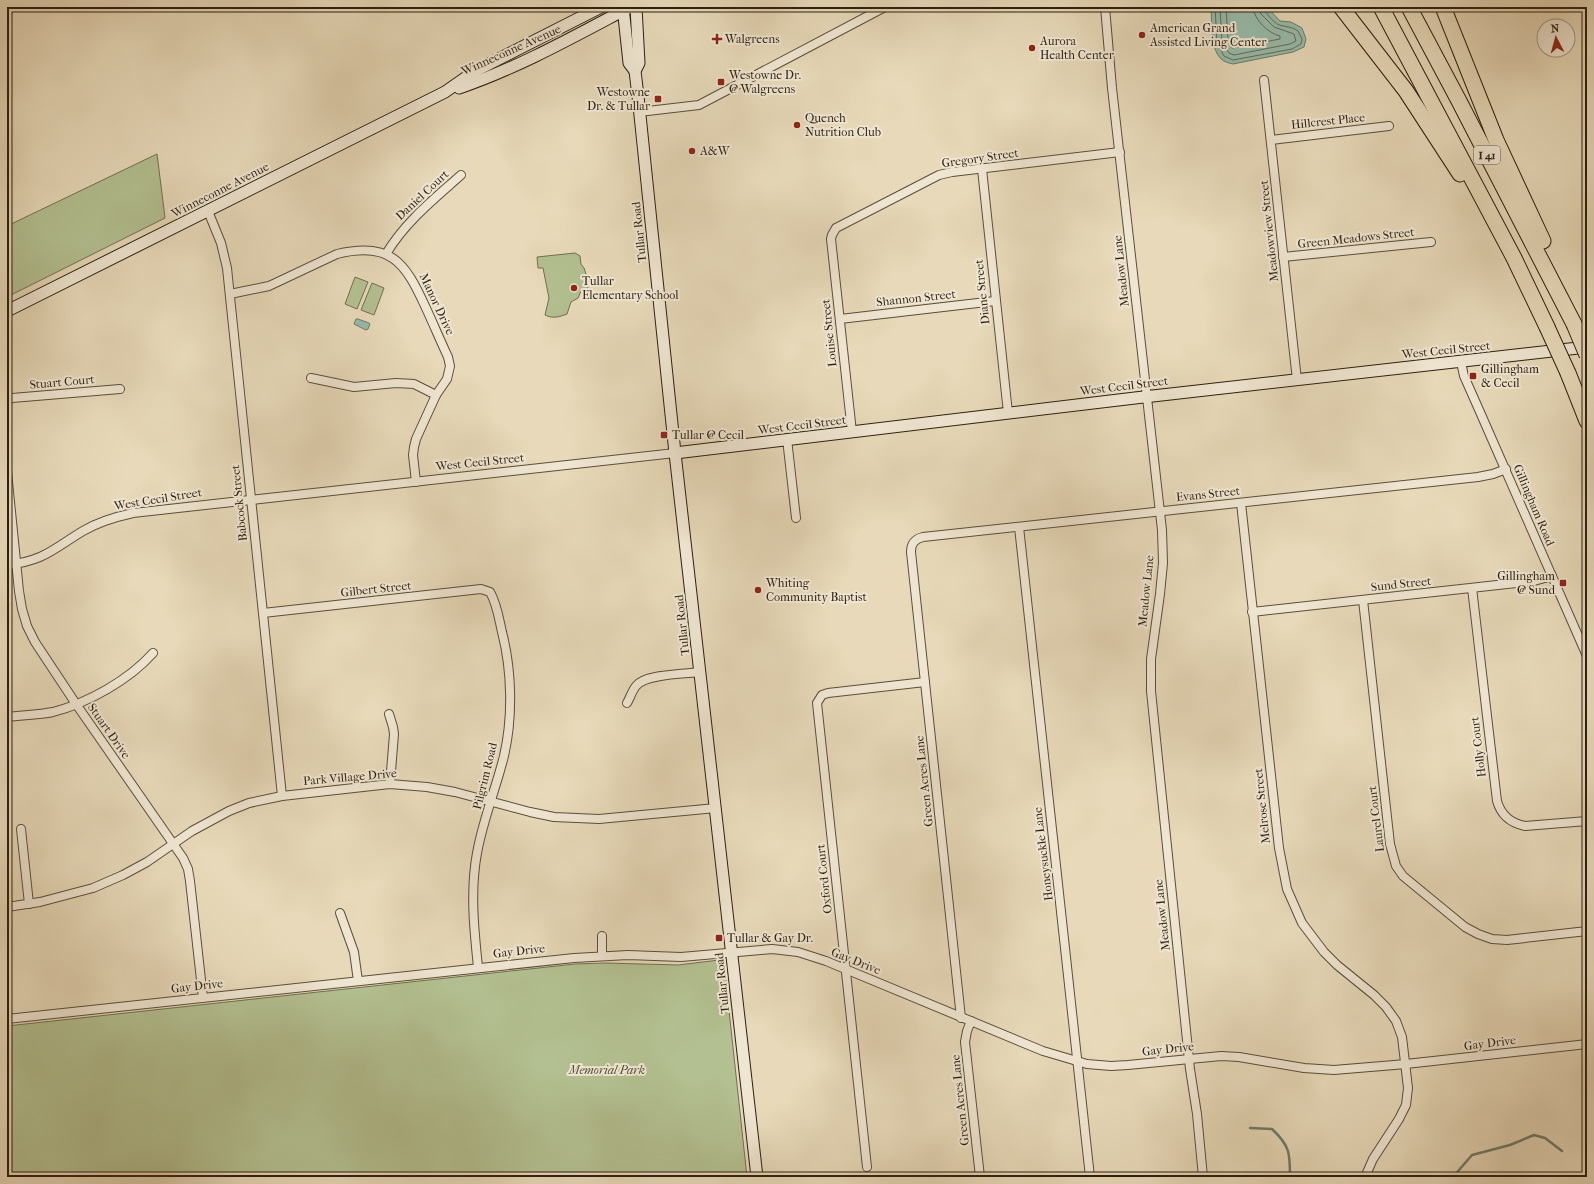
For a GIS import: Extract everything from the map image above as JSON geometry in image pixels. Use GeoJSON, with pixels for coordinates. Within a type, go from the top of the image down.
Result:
{"type":"FeatureCollection","features":[{"type":"Feature","properties":{"kind":"highway"},"geometry":{"type":"LineString","coordinates":[[1341,7],[1406,91],[1452,162],[1486,220],[1498,227]]}},
{"type":"Feature","properties":{"kind":"highway","name":"I 41"},"geometry":{"type":"LineString","coordinates":[[1381,7],[1498,227],[1547,327],[1568,373],[1587,421]]}},
{"type":"Feature","properties":{"kind":"highway","name":"I 41"},"geometry":{"type":"LineString","coordinates":[[1409,7],[1564,303],[1587,355]]}},
{"type":"Feature","properties":{"kind":"highway"},"geometry":{"type":"LineString","coordinates":[[1443,7],[1496,140],[1564,282],[1564,303]]}},
{"type":"Feature","properties":{"kind":"main road","name":"Winneconne Avenue"},"geometry":{"type":"LineString","coordinates":[[7,311],[445,92],[475,72],[601,7]]}},
{"type":"Feature","properties":{"kind":"main road","name":"Tullar Road"},"geometry":{"type":"LineString","coordinates":[[635,71],[639,63],[636,7]]}},
{"type":"Feature","properties":{"kind":"main road","name":"Winneconne Avenue"},"geometry":{"type":"LineString","coordinates":[[445,92],[479,81],[533,56],[625,8]]}},
{"type":"Feature","properties":{"kind":"main road","name":"Tullar Road"},"geometry":{"type":"LineString","coordinates":[[625,8],[629,63],[635,71],[675,453],[757,1177]]}},
{"type":"Feature","properties":{"kind":"main road","name":"West Cecil Street"},"geometry":{"type":"LineString","coordinates":[[675,453],[1008,413],[1587,347]]}},
{"type":"Feature","properties":{"kind":"street"},"geometry":{"type":"LineString","coordinates":[[639,112],[699,105],[885,7]]}},
{"type":"Feature","properties":{"kind":"street","name":"Meadow Lane"},"geometry":{"type":"LineString","coordinates":[[1104,7],[1161,511],[1163,562],[1151,659],[1151,691],[1189,1058],[1203,1177]]}},
{"type":"Feature","properties":{"kind":"street","name":"Meadowview Street"},"geometry":{"type":"LineString","coordinates":[[1264,80],[1297,380]]}},
{"type":"Feature","properties":{"kind":"street","name":"Hillcrest Place"},"geometry":{"type":"LineString","coordinates":[[1271,140],[1388,126]]}},
{"type":"Feature","properties":{"kind":"street","name":"Gregory Street"},"geometry":{"type":"LineString","coordinates":[[833,231],[836,228],[933,177],[947,173],[1120,152]]}},
{"type":"Feature","properties":{"kind":"street","name":"Diane Street"},"geometry":{"type":"LineString","coordinates":[[982,169],[1008,413]]}},
{"type":"Feature","properties":{"kind":"street","name":"Daniel Court"},"geometry":{"type":"LineString","coordinates":[[386,254],[400,232],[410,221],[461,175]]}},
{"type":"Feature","properties":{"kind":"street","name":"Babcock Street"},"geometry":{"type":"LineString","coordinates":[[208,211],[225,255],[230,294],[282,796]]}},
{"type":"Feature","properties":{"kind":"street","name":"Louise Street"},"geometry":{"type":"LineString","coordinates":[[833,231],[831,239],[852,432]]}},
{"type":"Feature","properties":{"kind":"street","name":"Green Meadows Street"},"geometry":{"type":"LineString","coordinates":[[1283,258],[1431,242]]}},
{"type":"Feature","properties":{"kind":"street","name":"Manor Drive"},"geometry":{"type":"LineString","coordinates":[[230,294],[269,286],[341,253],[365,251],[386,254],[401,264],[414,281],[448,357],[449,373],[447,379],[436,395],[416,439],[413,455],[416,482]]}},
{"type":"Feature","properties":{"kind":"street","name":"Shannon Street"},"geometry":{"type":"LineString","coordinates":[[840,318],[995,301]]}},
{"type":"Feature","properties":{"kind":"street","name":"Gillingham Road"},"geometry":{"type":"LineString","coordinates":[[1461,362],[1464,376],[1587,656]]}},
{"type":"Feature","properties":{"kind":"street"},"geometry":{"type":"LineString","coordinates":[[311,378],[354,387],[396,383],[414,384],[436,395]]}},
{"type":"Feature","properties":{"kind":"street","name":"Stuart Court"},"geometry":{"type":"LineString","coordinates":[[7,401],[12,398],[120,389]]}},
{"type":"Feature","properties":{"kind":"street"},"geometry":{"type":"LineString","coordinates":[[787,439],[796,518]]}},
{"type":"Feature","properties":{"kind":"street","name":"West Cecil Street"},"geometry":{"type":"LineString","coordinates":[[7,565],[29,562],[44,556],[83,531],[118,516],[148,511],[675,453]]}},
{"type":"Feature","properties":{"kind":"street","name":"Evans Street"},"geometry":{"type":"LineString","coordinates":[[913,543],[919,538],[923,537],[1486,476],[1506,469]]}},
{"type":"Feature","properties":{"kind":"street","name":"Stuart Drive"},"geometry":{"type":"LineString","coordinates":[[7,472],[16,564],[22,609],[27,626],[35,642],[76,704],[183,858],[188,869],[190,881],[203,998]]}},
{"type":"Feature","properties":{"kind":"street","name":"Melrose Street"},"geometry":{"type":"LineString","coordinates":[[1241,503],[1279,848],[1287,889],[1302,922],[1324,952],[1337,965],[1381,1000],[1391,1014],[1402,1037],[1408,1088],[1406,1105],[1399,1119],[1373,1158],[1365,1177]]}},
{"type":"Feature","properties":{"kind":"street","name":"Honeysuckle Lane"},"geometry":{"type":"LineString","coordinates":[[1019,527],[1090,1177]]}},
{"type":"Feature","properties":{"kind":"street","name":"Green Acres Lane"},"geometry":{"type":"LineString","coordinates":[[913,543],[911,552],[962,1018]]}},
{"type":"Feature","properties":{"kind":"street","name":"Sund Street"},"geometry":{"type":"LineString","coordinates":[[1252,612],[1534,581],[1552,576]]}},
{"type":"Feature","properties":{"kind":"street","name":"Holly Court"},"geometry":{"type":"LineString","coordinates":[[1472,588],[1499,808],[1507,818],[1518,825],[1525,826],[1587,821]]}},
{"type":"Feature","properties":{"kind":"street","name":"Gilbert Street"},"geometry":{"type":"LineString","coordinates":[[263,613],[481,589],[490,592]]}},
{"type":"Feature","properties":{"kind":"street","name":"Pilgrim Road"},"geometry":{"type":"LineString","coordinates":[[478,968],[473,907],[477,853],[504,755],[508,727],[509,695],[505,645],[497,610],[490,592]]}},
{"type":"Feature","properties":{"kind":"street","name":"Laurel Court"},"geometry":{"type":"LineString","coordinates":[[1363,600],[1390,844],[1396,866],[1412,883],[1465,927],[1485,937],[1507,940],[1587,931]]}},
{"type":"Feature","properties":{"kind":"street"},"geometry":{"type":"LineString","coordinates":[[7,717],[51,712],[76,704],[134,672],[152,653]]}},
{"type":"Feature","properties":{"kind":"street"},"geometry":{"type":"LineString","coordinates":[[627,703],[636,686],[643,681],[652,678],[700,672]]}},
{"type":"Feature","properties":{"kind":"street","name":"Oxford Court"},"geometry":{"type":"LineString","coordinates":[[867,1167],[816,707],[817,701],[822,695],[828,693],[925,682]]}},
{"type":"Feature","properties":{"kind":"street"},"geometry":{"type":"LineString","coordinates":[[389,714],[394,734],[390,784]]}},
{"type":"Feature","properties":{"kind":"street","name":"Park Village Drive"},"geometry":{"type":"LineString","coordinates":[[7,907],[29,904],[94,888],[147,862],[174,845],[192,831],[229,811],[249,803],[282,796],[390,784],[441,789],[554,817],[599,819],[716,808]]}},
{"type":"Feature","properties":{"kind":"street"},"geometry":{"type":"LineString","coordinates":[[21,829],[29,904]]}},
{"type":"Feature","properties":{"kind":"street"},"geometry":{"type":"LineString","coordinates":[[340,913],[354,952],[358,981]]}},
{"type":"Feature","properties":{"kind":"street"},"geometry":{"type":"LineString","coordinates":[[602,936],[602,956]]}},
{"type":"Feature","properties":{"kind":"street","name":"Gay Drive"},"geometry":{"type":"LineString","coordinates":[[7,1019],[602,956],[681,957],[760,949],[784,950],[812,956],[1043,1051],[1078,1062],[1111,1066],[1221,1056],[1239,1057],[1304,1068],[1334,1070],[1406,1064],[1587,1044]]}},
{"type":"Feature","properties":{"kind":"street","name":"Green Acres Lane"},"geometry":{"type":"LineString","coordinates":[[971,1021],[967,1031],[966,1042],[980,1177]]}},
{"type":"Feature","properties":{"kind":"green space"},"geometry":{"type":"Polygon","coordinates":[[[157,154],[165,218],[7,297],[7,226],[157,154]]]}},
{"type":"Feature","properties":{"kind":"green space"},"geometry":{"type":"Polygon","coordinates":[[[575,253],[580,256],[581,264],[587,277],[588,288],[581,291],[578,298],[571,302],[567,314],[556,317],[545,315],[549,298],[543,268],[538,268],[537,257],[575,253]]]}},
{"type":"Feature","properties":{"kind":"green space"},"geometry":{"type":"Polygon","coordinates":[[[355,277],[368,282],[357,309],[345,304],[355,277]]]}},
{"type":"Feature","properties":{"kind":"green space"},"geometry":{"type":"Polygon","coordinates":[[[372,283],[384,288],[374,315],[361,310],[372,283]]]}},
{"type":"Feature","properties":{"kind":"green space","name":"Memorial Park"},"geometry":{"type":"Polygon","coordinates":[[[721,960],[724,964],[747,1177],[7,1177],[7,1026],[575,964],[606,963],[678,965],[721,960]]]}},
{"type":"Feature","properties":{"kind":"water"},"geometry":{"type":"Polygon","coordinates":[[[1211,7],[1267,7],[1280,21],[1291,22],[1302,28],[1306,39],[1304,47],[1293,52],[1233,64],[1225,62],[1217,54],[1213,42],[1211,7]]]}},
{"type":"Feature","properties":{"kind":"water"},"geometry":{"type":"Polygon","coordinates":[[[356,319],[369,323],[368,329],[366,330],[354,324],[356,319]]]}},
{"type":"Feature","properties":{"kind":"waterway"},"geometry":{"type":"LineString","coordinates":[[1250,1128],[1272,1129],[1278,1135],[1288,1150],[1290,1177]]}},
{"type":"Feature","properties":{"kind":"waterway"},"geometry":{"type":"LineString","coordinates":[[1453,1177],[1472,1155],[1510,1145],[1534,1135],[1545,1138],[1562,1151]]}},
{"type":"Feature","properties":{"kind":"place","name":"American Grand Assisted Living Center"},"geometry":{"type":"Point","coordinates":[1142,35]}},
{"type":"Feature","properties":{"kind":"place","name":"Walgreens"},"geometry":{"type":"Point","coordinates":[717,39]}},
{"type":"Feature","properties":{"kind":"place","name":"Aurora Health Center"},"geometry":{"type":"Point","coordinates":[1032,48]}},
{"type":"Feature","properties":{"kind":"place","name":"Westowne Dr. @ Walgreens"},"geometry":{"type":"Point","coordinates":[721,82]}},
{"type":"Feature","properties":{"kind":"place","name":"Westowne Dr. & Tullar"},"geometry":{"type":"Point","coordinates":[658,99]}},
{"type":"Feature","properties":{"kind":"place","name":"Quench Nutrition Club"},"geometry":{"type":"Point","coordinates":[797,125]}},
{"type":"Feature","properties":{"kind":"place","name":"A&W"},"geometry":{"type":"Point","coordinates":[692,151]}},
{"type":"Feature","properties":{"kind":"place","name":"Tullar Elementary School"},"geometry":{"type":"Point","coordinates":[574,288]}},
{"type":"Feature","properties":{"kind":"place","name":"Gillingham & Cecil"},"geometry":{"type":"Point","coordinates":[1473,376]}},
{"type":"Feature","properties":{"kind":"place","name":"Tullar @ Cecil"},"geometry":{"type":"Point","coordinates":[664,435]}},
{"type":"Feature","properties":{"kind":"place","name":"Gillingham @ Sund"},"geometry":{"type":"Point","coordinates":[1563,583]}},
{"type":"Feature","properties":{"kind":"place","name":"Whiting Community Baptist"},"geometry":{"type":"Point","coordinates":[758,590]}},
{"type":"Feature","properties":{"kind":"place","name":"Tullar & Gay Dr."},"geometry":{"type":"Point","coordinates":[719,938]}}]}
